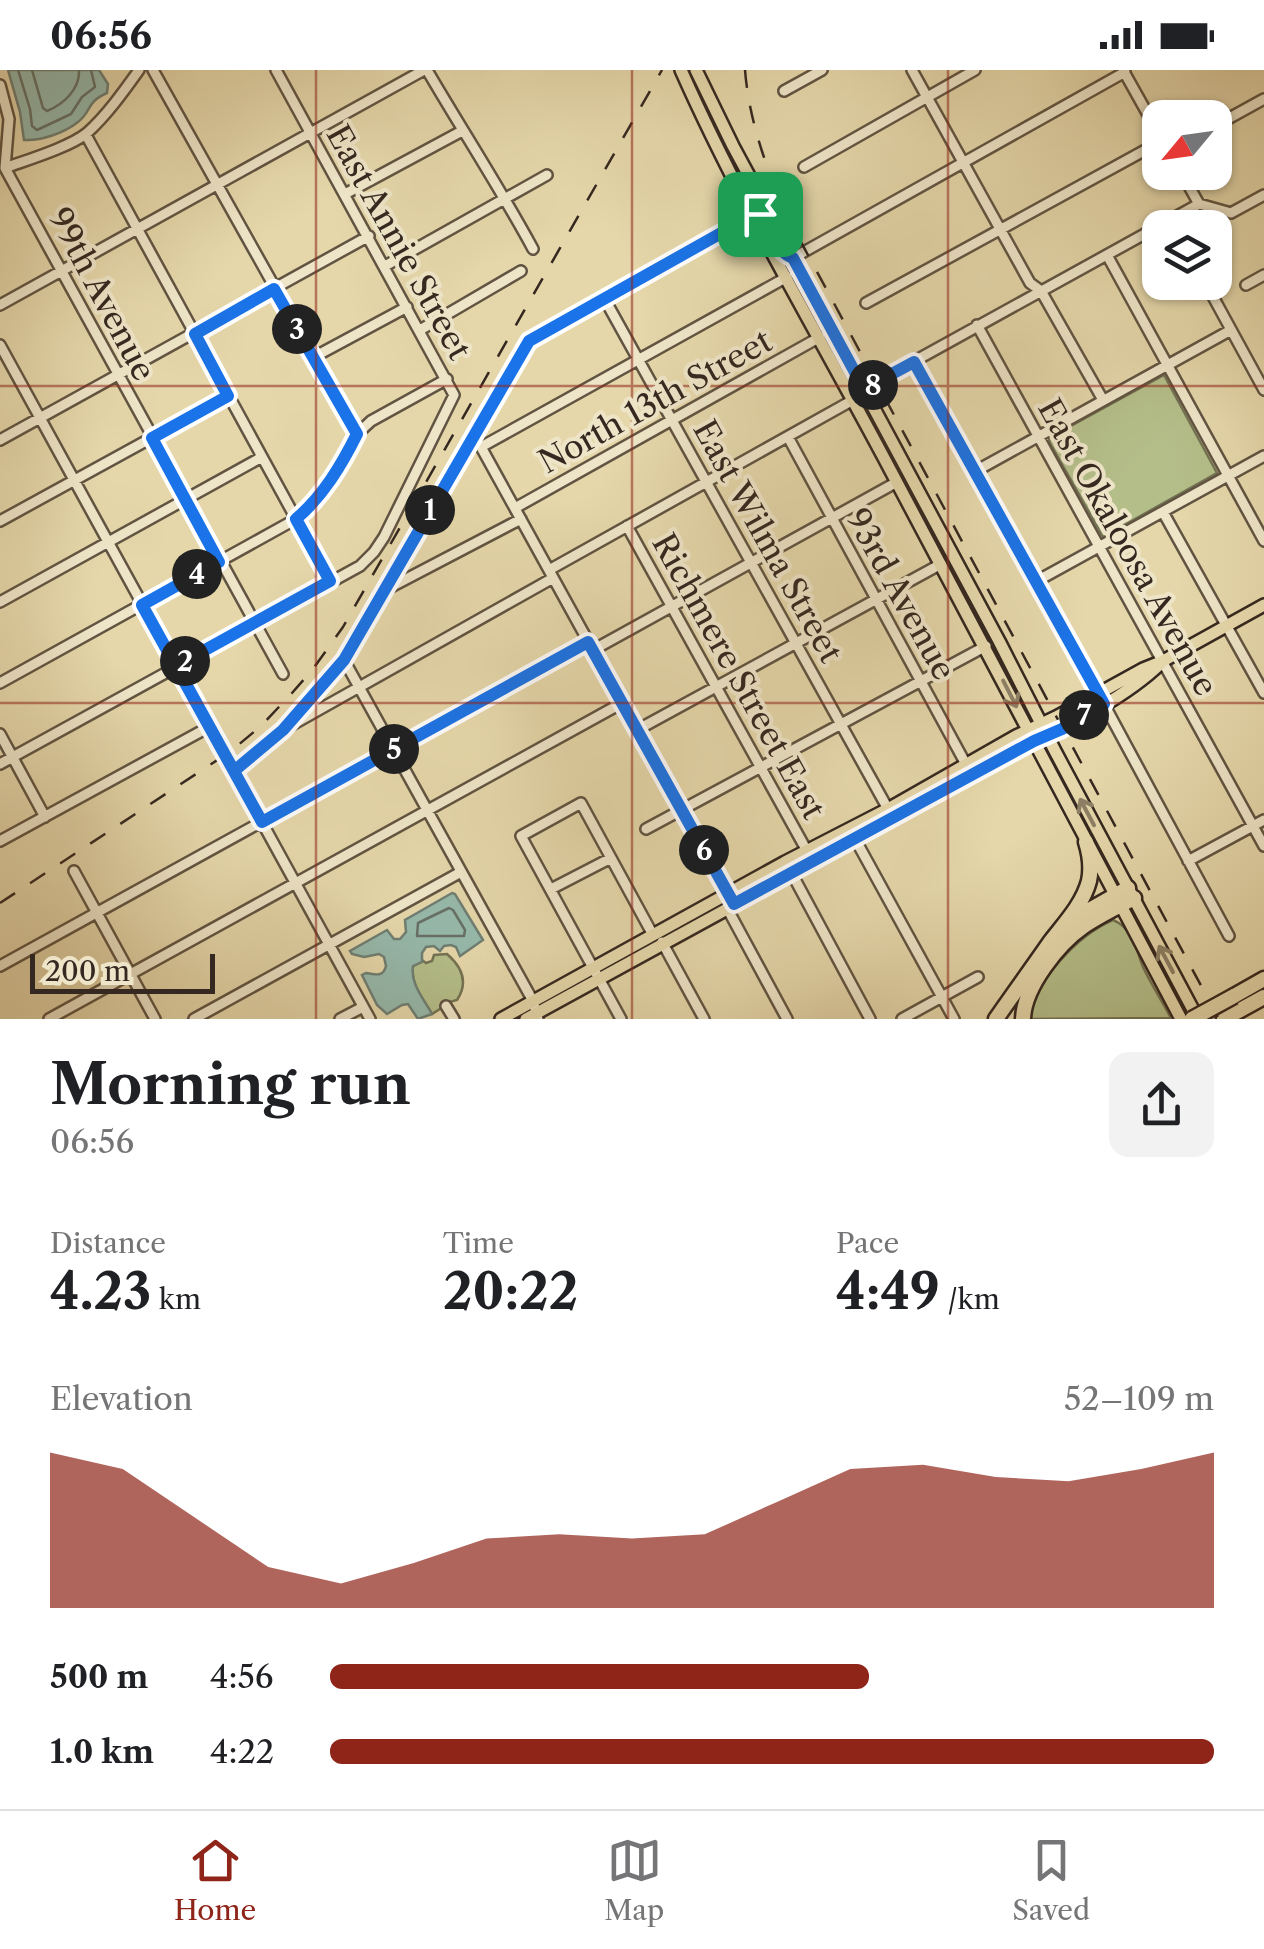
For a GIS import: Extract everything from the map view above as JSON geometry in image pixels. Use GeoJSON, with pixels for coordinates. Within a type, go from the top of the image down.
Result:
{"type":"FeatureCollection","features":[{"type":"Feature","properties":{"kind":"highway"},"geometry":{"type":"LineString","coordinates":[[996,1019],[1067,922],[1088,881],[1090,856],[1086,842]]}},
{"type":"Feature","properties":{"kind":"highway"},"geometry":{"type":"LineString","coordinates":[[1067,922],[1124,897]]}},
{"type":"Feature","properties":{"kind":"highway"},"geometry":{"type":"LineString","coordinates":[[1023,1019],[1024,1002],[1032,986],[1064,944],[1124,897]]}},
{"type":"Feature","properties":{"kind":"highway"},"geometry":{"type":"LineString","coordinates":[[1224,1019],[1264,979]]}},
{"type":"Feature","properties":{"kind":"highway"},"geometry":{"type":"LineString","coordinates":[[1195,1019],[1238,1002],[1264,997]]}},
{"type":"Feature","properties":{"kind":"main road"},"geometry":{"type":"LineString","coordinates":[[696,70],[1031,704],[1038,732],[1086,842],[1124,897],[1195,1019]]}},
{"type":"Feature","properties":{"kind":"main road"},"geometry":{"type":"LineString","coordinates":[[684,76],[695,86],[728,149],[739,157]]}},
{"type":"Feature","properties":{"kind":"main road"},"geometry":{"type":"LineString","coordinates":[[684,76],[753,215],[941,564],[1038,732],[1124,897],[1181,1019]]}},
{"type":"Feature","properties":{"kind":"main road"},"geometry":{"type":"LineString","coordinates":[[753,215],[760,214],[778,247],[793,258]]}},
{"type":"Feature","properties":{"kind":"main road"},"geometry":{"type":"LineString","coordinates":[[787,277],[796,280],[823,328],[839,342]]}},
{"type":"Feature","properties":{"kind":"main road"},"geometry":{"type":"LineString","coordinates":[[820,338],[830,342],[852,381],[864,389]]}},
{"type":"Feature","properties":{"kind":"main road"},"geometry":{"type":"LineString","coordinates":[[854,400],[869,414],[886,445],[903,463]]}},
{"type":"Feature","properties":{"kind":"main road"},"geometry":{"type":"LineString","coordinates":[[899,486],[914,500],[940,545],[953,556]]}},
{"type":"Feature","properties":{"kind":"main road"},"geometry":{"type":"LineString","coordinates":[[941,564],[956,574],[979,618],[999,641]]}},
{"type":"Feature","properties":{"kind":"main road"},"geometry":{"type":"LineString","coordinates":[[788,868],[807,850],[906,812],[969,769],[1148,676],[1164,662],[1264,605]]}},
{"type":"Feature","properties":{"kind":"main road"},"geometry":{"type":"LineString","coordinates":[[1038,732],[1068,710],[1101,699]]}},
{"type":"Feature","properties":{"kind":"main road"},"geometry":{"type":"LineString","coordinates":[[1031,704],[1048,710],[1068,710]]}},
{"type":"Feature","properties":{"kind":"main road"},"geometry":{"type":"LineString","coordinates":[[501,1019],[533,1013],[658,937],[852,834],[929,785],[969,769]]}},
{"type":"Feature","properties":{"kind":"main road"},"geometry":{"type":"LineString","coordinates":[[906,812],[907,806],[929,785]]}},
{"type":"Feature","properties":{"kind":"street"},"geometry":{"type":"LineString","coordinates":[[2,169],[86,134],[140,70]]}},
{"type":"Feature","properties":{"kind":"street"},"geometry":{"type":"LineString","coordinates":[[153,70],[357,434]]}},
{"type":"Feature","properties":{"kind":"street","name":"East Annie Street"},"geometry":{"type":"LineString","coordinates":[[276,70],[454,394],[384,538],[360,566],[330,581]]}},
{"type":"Feature","properties":{"kind":"street"},"geometry":{"type":"LineString","coordinates":[[0,305],[426,70],[506,199],[532,249]]}},
{"type":"Feature","properties":{"kind":"street"},"geometry":{"type":"LineString","coordinates":[[784,91],[822,70]]}},
{"type":"Feature","properties":{"kind":"street"},"geometry":{"type":"LineString","coordinates":[[912,70],[1030,283],[1041,291],[1103,400]]}},
{"type":"Feature","properties":{"kind":"street"},"geometry":{"type":"LineString","coordinates":[[804,167],[975,70]]}},
{"type":"Feature","properties":{"kind":"street"},"geometry":{"type":"LineString","coordinates":[[793,258],[1124,71],[1142,105]]}},
{"type":"Feature","properties":{"kind":"street","name":"99th Avenue"},"geometry":{"type":"LineString","coordinates":[[0,85],[8,120],[2,169],[282,674]]}},
{"type":"Feature","properties":{"kind":"street"},"geometry":{"type":"LineString","coordinates":[[1232,117],[1264,99]]}},
{"type":"Feature","properties":{"kind":"street"},"geometry":{"type":"LineString","coordinates":[[345,194],[462,131]]}},
{"type":"Feature","properties":{"kind":"street"},"geometry":{"type":"LineString","coordinates":[[0,764],[330,581],[86,134]]}},
{"type":"Feature","properties":{"kind":"street"},"geometry":{"type":"LineString","coordinates":[[866,303],[1142,149]]}},
{"type":"Feature","properties":{"kind":"street"},"geometry":{"type":"LineString","coordinates":[[385,266],[547,175]]}},
{"type":"Feature","properties":{"kind":"street"},"geometry":{"type":"LineString","coordinates":[[1191,190],[1198,204],[1232,213],[1264,195]]}},
{"type":"Feature","properties":{"kind":"street"},"geometry":{"type":"LineString","coordinates":[[1190,210],[1198,204]]}},
{"type":"Feature","properties":{"kind":"street"},"geometry":{"type":"LineString","coordinates":[[234,771],[283,730],[344,660],[523,348],[538,334],[753,215]]}},
{"type":"Feature","properties":{"kind":"street"},"geometry":{"type":"LineString","coordinates":[[0,440],[369,236]]}},
{"type":"Feature","properties":{"kind":"street"},"geometry":{"type":"LineString","coordinates":[[864,389],[1142,238]]}},
{"type":"Feature","properties":{"kind":"street"},"geometry":{"type":"LineString","coordinates":[[1106,255],[1264,541]]}},
{"type":"Feature","properties":{"kind":"street"},"geometry":{"type":"LineString","coordinates":[[420,330],[521,270]]}},
{"type":"Feature","properties":{"kind":"street"},"geometry":{"type":"LineString","coordinates":[[1246,285],[1264,275]]}},
{"type":"Feature","properties":{"kind":"street"},"geometry":{"type":"LineString","coordinates":[[481,447],[787,277]]}},
{"type":"Feature","properties":{"kind":"street","name":"East Wilma Street"},"geometry":{"type":"LineString","coordinates":[[604,298],[888,809]]}},
{"type":"Feature","properties":{"kind":"street"},"geometry":{"type":"LineString","coordinates":[[1215,300],[1264,390]]}},
{"type":"Feature","properties":{"kind":"street"},"geometry":{"type":"LineString","coordinates":[[314,358],[407,307]]}},
{"type":"Feature","properties":{"kind":"street","name":"East Okaloosa Avenue"},"geometry":{"type":"LineString","coordinates":[[977,325],[1264,846]]}},
{"type":"Feature","properties":{"kind":"street"},"geometry":{"type":"LineString","coordinates":[[974,472],[1231,330]]}},
{"type":"Feature","properties":{"kind":"street","name":"North 13th Street"},"geometry":{"type":"LineString","coordinates":[[515,508],[820,338]]}},
{"type":"Feature","properties":{"kind":"street"},"geometry":{"type":"LineString","coordinates":[[0,345],[370,1019]]}},
{"type":"Feature","properties":{"kind":"street"},"geometry":{"type":"LineString","coordinates":[[914,362],[1230,936]]}},
{"type":"Feature","properties":{"kind":"street"},"geometry":{"type":"LineString","coordinates":[[0,683],[296,519],[311,507],[357,434],[371,421],[447,379]]}},
{"type":"Feature","properties":{"kind":"street"},"geometry":{"type":"LineString","coordinates":[[0,522],[228,396]]}},
{"type":"Feature","properties":{"kind":"street"},"geometry":{"type":"LineString","coordinates":[[283,730],[627,526],[854,400]]}},
{"type":"Feature","properties":{"kind":"street","name":"93rd Avenue"},"geometry":{"type":"LineString","coordinates":[[788,437],[969,769]]}},
{"type":"Feature","properties":{"kind":"street"},"geometry":{"type":"LineString","coordinates":[[472,438],[481,447],[682,810],[787,1019]]}},
{"type":"Feature","properties":{"kind":"street"},"geometry":{"type":"LineString","coordinates":[[1034,582],[1264,456]]}},
{"type":"Feature","properties":{"kind":"street"},"geometry":{"type":"LineString","coordinates":[[0,602],[262,458]]}},
{"type":"Feature","properties":{"kind":"street"},"geometry":{"type":"LineString","coordinates":[[0,966],[393,750],[672,607],[831,518],[899,486]]}},
{"type":"Feature","properties":{"kind":"street"},"geometry":{"type":"LineString","coordinates":[[1163,512],[1264,692]]}},
{"type":"Feature","properties":{"kind":"street","name":"North 13th Street"},"geometry":{"type":"LineString","coordinates":[[386,589],[521,519]]}},
{"type":"Feature","properties":{"kind":"street","name":"Richmere Street East"},"geometry":{"type":"LineString","coordinates":[[627,526],[807,850]]}},
{"type":"Feature","properties":{"kind":"street"},"geometry":{"type":"LineString","coordinates":[[637,730],[941,564]]}},
{"type":"Feature","properties":{"kind":"street"},"geometry":{"type":"LineString","coordinates":[[646,829],[986,646]]}},
{"type":"Feature","properties":{"kind":"street"},"geometry":{"type":"LineString","coordinates":[[344,660],[461,872],[533,1013]]}},
{"type":"Feature","properties":{"kind":"street"},"geometry":{"type":"LineString","coordinates":[[49,1019],[622,703]]}},
{"type":"Feature","properties":{"kind":"street"},"geometry":{"type":"LineString","coordinates":[[0,841],[209,727]]}},
{"type":"Feature","properties":{"kind":"street"},"geometry":{"type":"LineString","coordinates":[[0,734],[45,817]]}},
{"type":"Feature","properties":{"kind":"street"},"geometry":{"type":"LineString","coordinates":[[621,1019],[521,836],[582,803],[704,1019]]}},
{"type":"Feature","properties":{"kind":"street"},"geometry":{"type":"LineString","coordinates":[[1188,861],[1264,820]]}},
{"type":"Feature","properties":{"kind":"street"},"geometry":{"type":"LineString","coordinates":[[852,834],[954,1019]]}},
{"type":"Feature","properties":{"kind":"street"},"geometry":{"type":"LineString","coordinates":[[551,890],[612,858]]}},
{"type":"Feature","properties":{"kind":"street","name":"Richmere Street East"},"geometry":{"type":"LineString","coordinates":[[788,868],[870,1019]]}},
{"type":"Feature","properties":{"kind":"street"},"geometry":{"type":"LineString","coordinates":[[74,870],[155,1019]]}},
{"type":"Feature","properties":{"kind":"street"},"geometry":{"type":"LineString","coordinates":[[194,1019],[461,872]]}},
{"type":"Feature","properties":{"kind":"street"},"geometry":{"type":"LineString","coordinates":[[902,1019],[978,977]]}},
{"type":"Feature","properties":{"kind":"street"},"geometry":{"type":"LineString","coordinates":[[340,1019],[362,1006]]}},
{"type":"Feature","properties":{"kind":"street"},"geometry":{"type":"LineString","coordinates":[[446,1006],[454,1019]]}},
{"type":"Feature","properties":{"kind":"green space"},"geometry":{"type":"Polygon","coordinates":[[[1164,375],[1217,473],[1103,537],[1049,438],[1164,375]]]}},
{"type":"Feature","properties":{"kind":"green space"},"geometry":{"type":"Polygon","coordinates":[[[1113,920],[1129,934],[1171,1018],[1027,1019],[1039,989],[1060,961],[1085,937],[1113,920]]]}},
{"type":"Feature","properties":{"kind":"green space"},"geometry":{"type":"Polygon","coordinates":[[[447,954],[460,970],[463,987],[457,1000],[442,1004],[432,1014],[415,985],[413,966],[422,960],[432,961],[434,955],[447,954]]]}},
{"type":"Feature","properties":{"kind":"water"},"geometry":{"type":"Polygon","coordinates":[[[8,70],[99,70],[108,84],[107,93],[66,130],[24,140],[8,70]]]}},
{"type":"Feature","properties":{"kind":"water"},"geometry":{"type":"Polygon","coordinates":[[[452,893],[483,940],[460,956],[451,945],[440,951],[434,946],[426,947],[422,962],[413,966],[413,973],[418,991],[432,1014],[418,1019],[408,1004],[387,1014],[377,1005],[362,975],[383,972],[384,957],[364,957],[350,951],[387,930],[394,939],[400,939],[406,932],[405,920],[452,893]]]}},
{"type":"Feature","properties":{"kind":"railway"},"geometry":{"type":"LineString","coordinates":[[0,903],[231,751],[261,726],[313,669],[343,627],[662,70]]}},
{"type":"Feature","properties":{"kind":"railway"},"geometry":{"type":"LineString","coordinates":[[745,70],[760,145],[787,216],[1219,1019]]}},
{"type":"Feature","properties":{"kind":"route"},"geometry":{"type":"LineString","coordinates":[[760,214],[778,247],[793,258],[864,389],[914,362],[1104,704],[734,904],[588,642],[262,822],[142,605],[219,562],[152,438],[228,396],[195,334],[274,289],[357,434],[311,507],[296,519],[330,581],[176,666],[234,771],[283,730],[344,660],[529,341],[760,214]]}}]}
